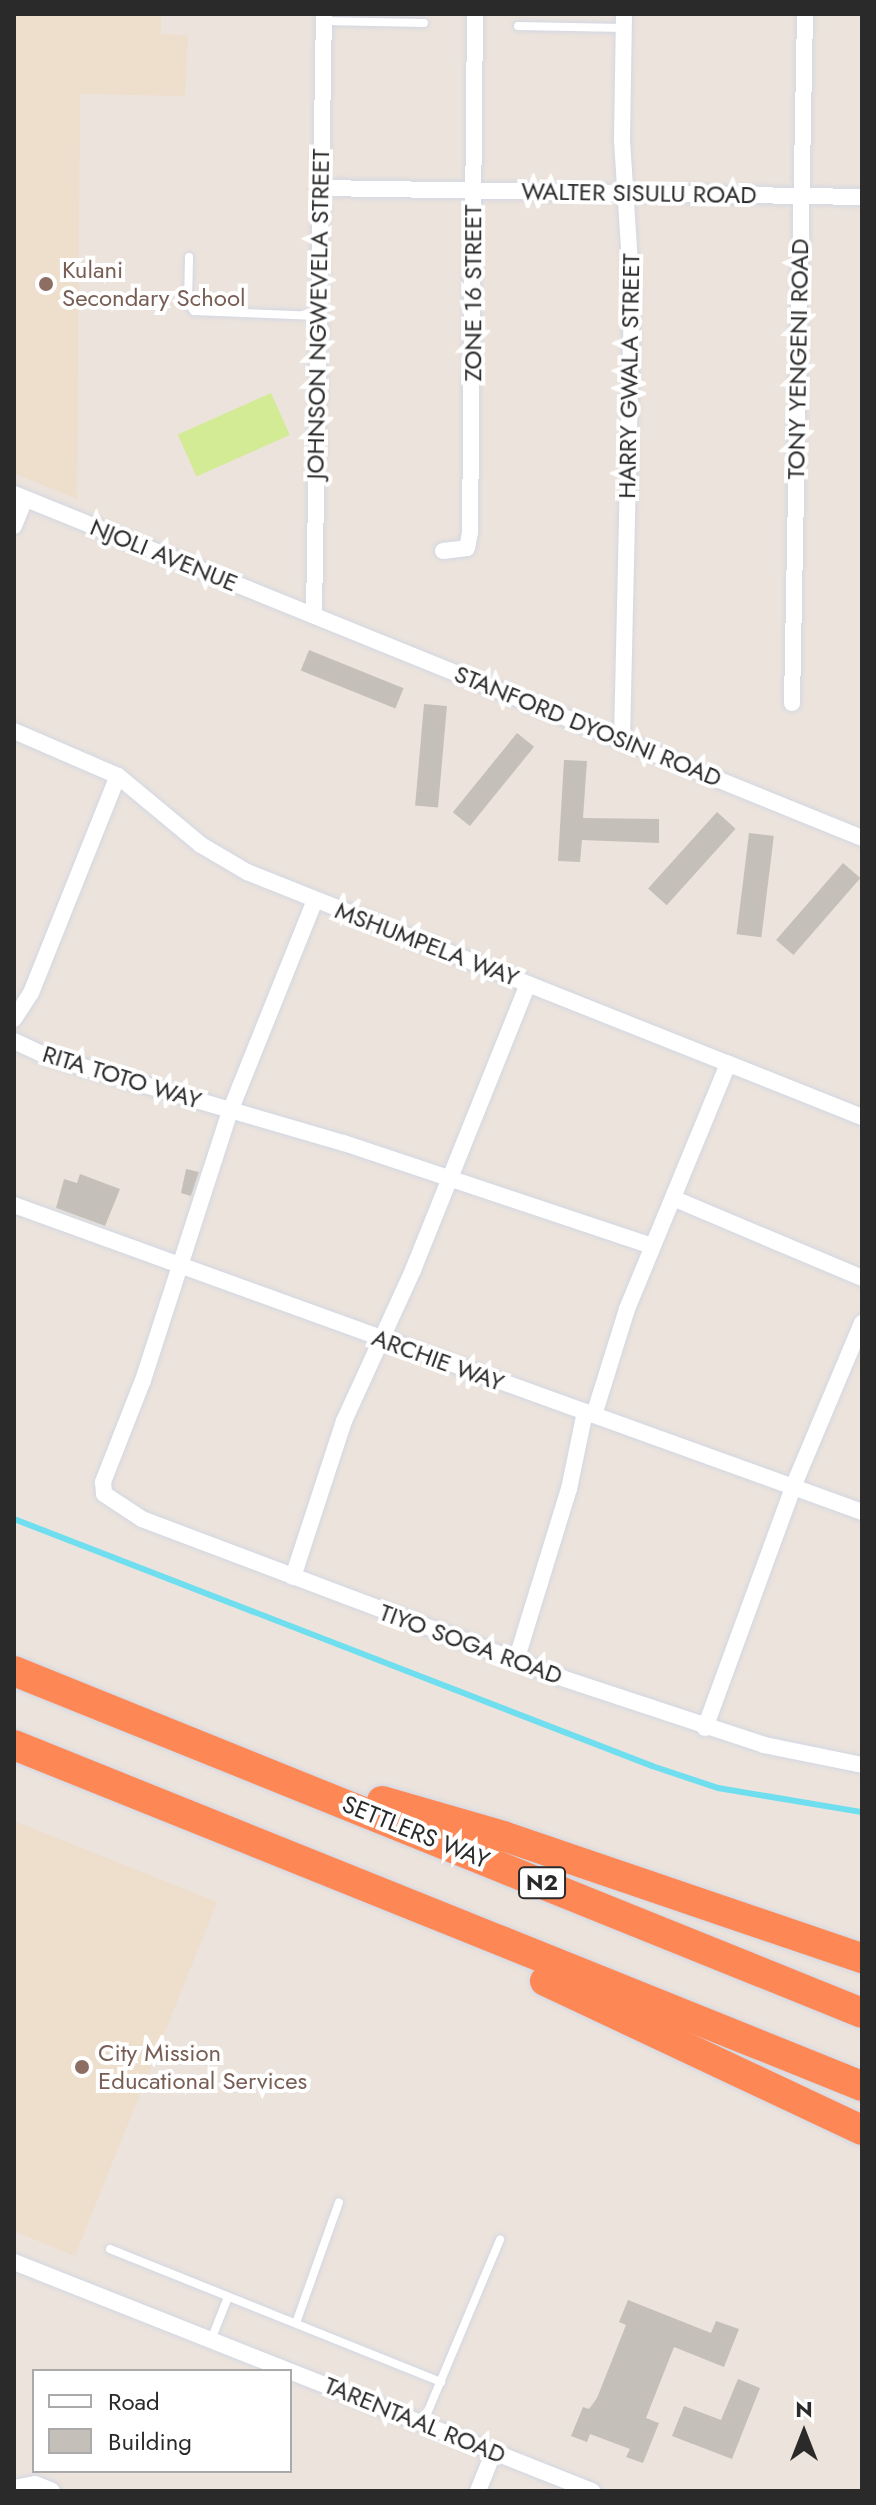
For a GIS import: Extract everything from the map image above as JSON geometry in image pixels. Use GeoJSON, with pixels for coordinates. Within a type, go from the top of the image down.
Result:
{"type":"FeatureCollection","features":[{"type":"Feature","properties":{"kind":"highway","name":"SETTLERS WAY"},"geometry":{"type":"LineString","coordinates":[[14,1671],[862,2013]]}},
{"type":"Feature","properties":{"kind":"highway"},"geometry":{"type":"LineString","coordinates":[[14,1745],[397,1902],[862,2086]]}},
{"type":"Feature","properties":{"kind":"highway"},"geometry":{"type":"LineString","coordinates":[[223,1754],[503,1836],[862,1958]]}},
{"type":"Feature","properties":{"kind":"highway"},"geometry":{"type":"LineString","coordinates":[[397,1902],[484,1952],[862,2130]]}},
{"type":"Feature","properties":{"kind":"street","name":"ZONE 16 STREET"},"geometry":{"type":"LineString","coordinates":[[443,551],[467,548],[469,541],[475,14]]}},
{"type":"Feature","properties":{"kind":"street","name":"TONY YENGENI ROAD"},"geometry":{"type":"LineString","coordinates":[[792,703],[805,14]]}},
{"type":"Feature","properties":{"kind":"street","name":"JOHNSON NGWEVELA STREET"},"geometry":{"type":"LineString","coordinates":[[314,614],[324,18]]}},
{"type":"Feature","properties":{"kind":"street","name":"HARRY GWALA STREET"},"geometry":{"type":"LineString","coordinates":[[622,739],[632,295],[629,193],[622,140],[624,21]]}},
{"type":"Feature","properties":{"kind":"street","name":"WALTER SISULU ROAD"},"geometry":{"type":"LineString","coordinates":[[320,188],[862,197]]}},
{"type":"Feature","properties":{"kind":"street","name":"NJOLI AVENUE"},"geometry":{"type":"LineString","coordinates":[[20,497],[314,614]]}},
{"type":"Feature","properties":{"kind":"street"},"geometry":{"type":"LineString","coordinates":[[14,526],[20,497]]}},
{"type":"Feature","properties":{"kind":"street","name":"STANFORD DYOSINI ROAD"},"geometry":{"type":"LineString","coordinates":[[314,614],[862,838]]}},
{"type":"Feature","properties":{"kind":"street","name":"MSHUMPELA WAY"},"geometry":{"type":"LineString","coordinates":[[14,731],[118,776],[220,858],[315,900],[862,1117]]}},
{"type":"Feature","properties":{"kind":"street"},"geometry":{"type":"LineString","coordinates":[[14,1019],[31,993],[118,776]]}},
{"type":"Feature","properties":{"kind":"street"},"geometry":{"type":"LineString","coordinates":[[177,1262],[230,1111],[315,900]]}},
{"type":"Feature","properties":{"kind":"street"},"geometry":{"type":"LineString","coordinates":[[293,1577],[338,1438],[528,984]]}},
{"type":"Feature","properties":{"kind":"street","name":"RITA TOTO WAY"},"geometry":{"type":"LineString","coordinates":[[14,1041],[49,1057],[230,1111],[652,1246]]}},
{"type":"Feature","properties":{"kind":"street"},"geometry":{"type":"LineString","coordinates":[[516,1661],[615,1341],[728,1064]]}},
{"type":"Feature","properties":{"kind":"street"},"geometry":{"type":"LineString","coordinates":[[675,1199],[862,1278]]}},
{"type":"Feature","properties":{"kind":"street","name":"ARCHIE WAY"},"geometry":{"type":"LineString","coordinates":[[14,1205],[862,1512]]}},
{"type":"Feature","properties":{"kind":"street","name":"TIYO SOGA ROAD"},"geometry":{"type":"LineString","coordinates":[[177,1262],[143,1380],[103,1482],[106,1498],[142,1519],[293,1577],[705,1728],[862,1765]]}},
{"type":"Feature","properties":{"kind":"street"},"geometry":{"type":"LineString","coordinates":[[705,1728],[793,1487],[862,1323]]}},
{"type":"Feature","properties":{"kind":"street","name":"TARENTAAL ROAD"},"geometry":{"type":"LineString","coordinates":[[14,2262],[285,2369]]}},
{"type":"Feature","properties":{"kind":"street","name":"TARENTAAL ROAD"},"geometry":{"type":"LineString","coordinates":[[292,2372],[592,2491]]}},
{"type":"Feature","properties":{"kind":"street"},"geometry":{"type":"LineString","coordinates":[[478,2491],[494,2451]]}},
{"type":"Feature","properties":{"kind":"street"},"geometry":{"type":"LineString","coordinates":[[14,2488],[35,2484],[52,2491]]}},
{"type":"Feature","properties":{"kind":"lane"},"geometry":{"type":"LineString","coordinates":[[324,18],[424,23]]}},
{"type":"Feature","properties":{"kind":"lane"},"geometry":{"type":"LineString","coordinates":[[518,26],[624,21]]}},
{"type":"Feature","properties":{"kind":"lane"},"geometry":{"type":"LineString","coordinates":[[189,257],[188,303],[194,311],[318,316]]}},
{"type":"Feature","properties":{"kind":"lane"},"geometry":{"type":"LineString","coordinates":[[296,2323],[339,2202]]}},
{"type":"Feature","properties":{"kind":"lane"},"geometry":{"type":"LineString","coordinates":[[423,2423],[500,2240]]}},
{"type":"Feature","properties":{"kind":"lane"},"geometry":{"type":"LineString","coordinates":[[110,2249],[441,2382]]}},
{"type":"Feature","properties":{"kind":"lane"},"geometry":{"type":"LineString","coordinates":[[211,2340],[228,2297]]}},
{"type":"Feature","properties":{"kind":"shaded area","name":"Kulani Secondary School"},"geometry":{"type":"Polygon","coordinates":[[[14,14],[161,14],[161,34],[188,36],[185,96],[80,94],[77,499],[14,473],[14,14]]]}},
{"type":"Feature","properties":{"kind":"shaded area","name":"City Mission Educational Services"},"geometry":{"type":"Polygon","coordinates":[[[14,1821],[217,1902],[75,2256],[14,2231],[14,1821]]]}},
{"type":"Feature","properties":{"kind":"green space"},"geometry":{"type":"Polygon","coordinates":[[[271,393],[290,435],[197,477],[178,434],[271,393]]]}},
{"type":"Feature","properties":{"kind":"building"},"geometry":{"type":"Polygon","coordinates":[[[309,650],[404,688],[395,709],[301,670],[309,650]]]}},
{"type":"Feature","properties":{"kind":"building"},"geometry":{"type":"Polygon","coordinates":[[[424,704],[447,706],[438,808],[415,806],[424,704]]]}},
{"type":"Feature","properties":{"kind":"building"},"geometry":{"type":"Polygon","coordinates":[[[517,733],[534,747],[470,826],[453,812],[517,733]]]}},
{"type":"Feature","properties":{"kind":"building"},"geometry":{"type":"Polygon","coordinates":[[[564,760],[587,761],[583,818],[659,819],[659,843],[582,840],[580,862],[558,861],[564,760]]]}},
{"type":"Feature","properties":{"kind":"building"},"geometry":{"type":"Polygon","coordinates":[[[717,812],[736,829],[667,905],[648,889],[717,812]]]}},
{"type":"Feature","properties":{"kind":"building"},"geometry":{"type":"Polygon","coordinates":[[[749,833],[774,836],[761,937],[737,934],[749,833]]]}},
{"type":"Feature","properties":{"kind":"building"},"geometry":{"type":"Polygon","coordinates":[[[843,863],[860,878],[793,955],[776,940],[843,863]]]}},
{"type":"Feature","properties":{"kind":"building"},"geometry":{"type":"Polygon","coordinates":[[[186,1169],[199,1172],[191,1196],[181,1193],[186,1169]]]}},
{"type":"Feature","properties":{"kind":"building"},"geometry":{"type":"Polygon","coordinates":[[[80,1174],[120,1189],[105,1226],[56,1208],[64,1179],[77,1183],[80,1174]]]}},
{"type":"Feature","properties":{"kind":"building"},"geometry":{"type":"Polygon","coordinates":[[[628,2300],[711,2333],[716,2321],[739,2329],[724,2367],[674,2347],[646,2418],[659,2423],[643,2463],[626,2457],[630,2449],[590,2434],[587,2442],[571,2436],[583,2407],[589,2409],[597,2398],[626,2325],[619,2322],[628,2300]]]}},
{"type":"Feature","properties":{"kind":"building"},"geometry":{"type":"Polygon","coordinates":[[[738,2379],[760,2388],[732,2459],[672,2436],[684,2406],[721,2420],[738,2379]]]}},
{"type":"Feature","properties":{"kind":"waterway"},"geometry":{"type":"LineString","coordinates":[[14,1519],[652,1766],[718,1788],[862,1812]]}},
{"type":"Feature","properties":{"kind":"place","name":"Kulani Secondary School"},"geometry":{"type":"Point","coordinates":[46,284]}},
{"type":"Feature","properties":{"kind":"place","name":"City Mission Educational Services"},"geometry":{"type":"Point","coordinates":[82,2067]}}]}
